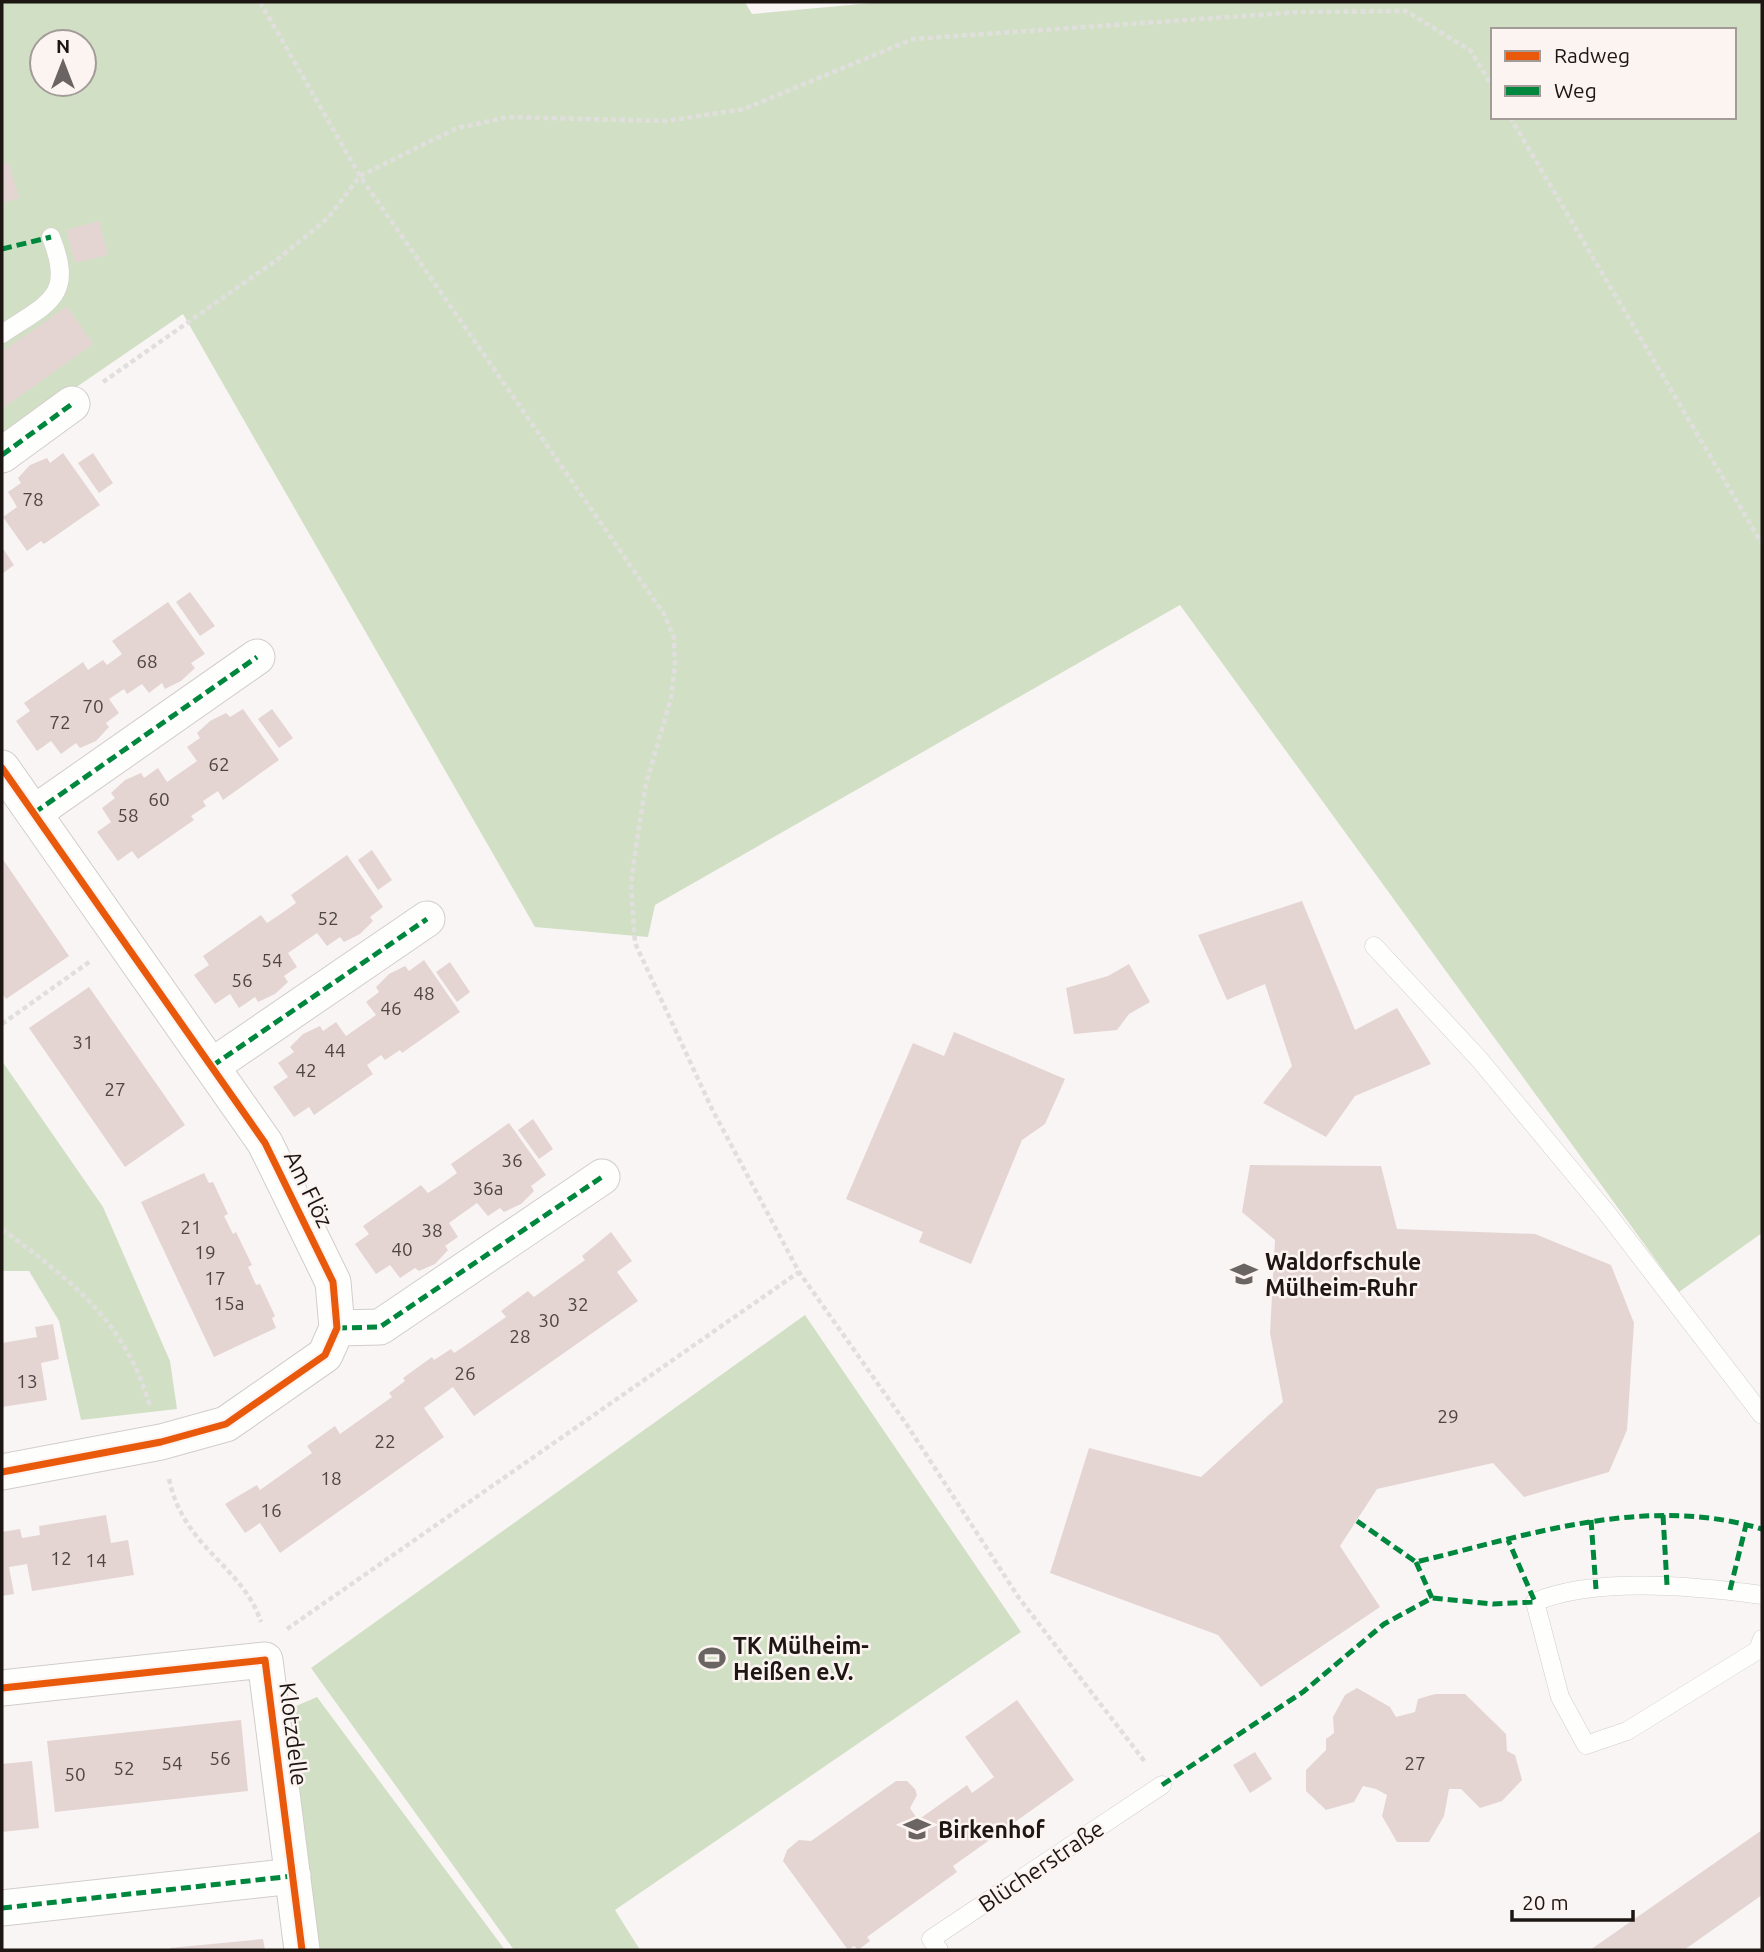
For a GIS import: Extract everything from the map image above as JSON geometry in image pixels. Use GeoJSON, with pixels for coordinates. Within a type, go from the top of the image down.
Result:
{"type":"FeatureCollection","features":[{"type":"Feature","properties":{"kind":"street"},"geometry":{"type":"LineString","coordinates":[[2,455],[72,404]]}},
{"type":"Feature","properties":{"kind":"street"},"geometry":{"type":"LineString","coordinates":[[34,813],[257,657]]}},
{"type":"Feature","properties":{"kind":"street","name":"Am Flöz"},"geometry":{"type":"LineString","coordinates":[[2,768],[265,1143],[333,1282],[337,1328]]}},
{"type":"Feature","properties":{"kind":"street"},"geometry":{"type":"LineString","coordinates":[[212,1066],[426,919]]}},
{"type":"Feature","properties":{"kind":"street"},"geometry":{"type":"LineString","coordinates":[[2,1472],[161,1442],[226,1424],[325,1355],[337,1328],[380,1327],[602,1177]]}},
{"type":"Feature","properties":{"kind":"street","name":"Klotzdelle"},"geometry":{"type":"LineString","coordinates":[[2,1688],[265,1660],[302,1950]]}},
{"type":"Feature","properties":{"kind":"street"},"geometry":{"type":"LineString","coordinates":[[2,1908],[293,1876]]}},
{"type":"Feature","properties":{"kind":"lane"},"geometry":{"type":"LineString","coordinates":[[2,334],[47,303],[61,281],[62,264],[51,237]]}},
{"type":"Feature","properties":{"kind":"lane"},"geometry":{"type":"LineString","coordinates":[[1374,946],[1479,1059],[1598,1201],[1762,1415]]}},
{"type":"Feature","properties":{"kind":"lane"},"geometry":{"type":"LineString","coordinates":[[1762,1595],[1667,1585],[1558,1592],[1535,1602],[1560,1697],[1586,1745],[1627,1731],[1758,1650],[1762,1639]]}},
{"type":"Feature","properties":{"kind":"lane","name":"Blücherstraße"},"geometry":{"type":"LineString","coordinates":[[939,1950],[931,1939],[1162,1785]]}},
{"type":"Feature","properties":{"kind":"path"},"geometry":{"type":"LineString","coordinates":[[260,2],[360,176],[664,614],[674,638],[671,698],[646,784],[631,884],[635,943],[712,1109],[799,1272],[907,1425],[1019,1598],[1162,1785]]}},
{"type":"Feature","properties":{"kind":"path"},"geometry":{"type":"LineString","coordinates":[[72,404],[278,259],[328,218],[360,176],[457,128],[509,117],[666,121],[744,109],[914,38],[1301,12],[1406,11],[1471,51],[1491,85]]}},
{"type":"Feature","properties":{"kind":"path"},"geometry":{"type":"LineString","coordinates":[[1511,119],[1762,544]]}},
{"type":"Feature","properties":{"kind":"path"},"geometry":{"type":"LineString","coordinates":[[2,1024],[121,939]]}},
{"type":"Feature","properties":{"kind":"path"},"geometry":{"type":"LineString","coordinates":[[2,1228],[65,1276],[100,1310],[129,1353],[145,1388],[161,1442],[173,1499],[190,1532],[240,1585],[257,1611],[263,1629]]}},
{"type":"Feature","properties":{"kind":"path"},"geometry":{"type":"LineString","coordinates":[[285,1630],[799,1272]]}},
{"type":"Feature","properties":{"kind":"green space"},"geometry":{"type":"Polygon","coordinates":[[[2,2],[745,2],[752,14],[883,2],[1762,2],[1762,1233],[1679,1292],[1180,605],[655,905],[648,937],[535,927],[183,314],[2,438],[2,2]]]}},
{"type":"Feature","properties":{"kind":"green space"},"geometry":{"type":"Polygon","coordinates":[[[2,1061],[103,1207],[170,1361],[177,1409],[81,1420],[59,1321],[29,1271],[2,1271],[2,1061]]]}},
{"type":"Feature","properties":{"kind":"green space","name":"TK Mülheim- Heißen e.V."},"geometry":{"type":"Polygon","coordinates":[[[805,1315],[1021,1632],[615,1910],[640,1950],[514,1950],[311,1668],[805,1315]]]}},
{"type":"Feature","properties":{"kind":"green space"},"geometry":{"type":"Polygon","coordinates":[[[317,1697],[505,1950],[315,1950],[289,1709],[317,1697]]]}},
{"type":"Feature","properties":{"kind":"building"},"geometry":{"type":"Polygon","coordinates":[[[9,163],[19,198],[2,203],[2,165],[9,163]]]}},
{"type":"Feature","properties":{"kind":"building"},"geometry":{"type":"Polygon","coordinates":[[[99,221],[108,255],[75,263],[66,230],[99,221]]]}},
{"type":"Feature","properties":{"kind":"building"},"geometry":{"type":"Polygon","coordinates":[[[67,306],[93,344],[2,409],[2,352],[67,306]]]}},
{"type":"Feature","properties":{"kind":"building"},"geometry":{"type":"Polygon","coordinates":[[[63,453],[100,505],[44,544],[41,541],[27,551],[3,517],[17,507],[8,492],[21,483],[18,478],[30,465],[47,458],[50,463],[63,453]]]}},
{"type":"Feature","properties":{"kind":"building"},"geometry":{"type":"Polygon","coordinates":[[[93,453],[113,483],[99,493],[78,463],[93,453]]]}},
{"type":"Feature","properties":{"kind":"building"},"geometry":{"type":"Polygon","coordinates":[[[2,547],[14,565],[2,574],[2,547]]]}},
{"type":"Feature","properties":{"kind":"building"},"geometry":{"type":"Polygon","coordinates":[[[190,592],[215,626],[200,636],[176,602],[190,592]]]}},
{"type":"Feature","properties":{"kind":"building"},"geometry":{"type":"Polygon","coordinates":[[[168,602],[205,654],[191,663],[195,668],[181,681],[165,689],[162,683],[149,693],[142,684],[127,694],[124,689],[109,699],[119,713],[106,723],[109,727],[96,741],[80,748],[76,743],[61,754],[51,741],[37,751],[16,721],[30,711],[24,703],[83,662],[88,670],[103,660],[107,665],[122,654],[112,641],[168,602]]]}},
{"type":"Feature","properties":{"kind":"building"},"geometry":{"type":"Polygon","coordinates":[[[243,709],[279,760],[223,800],[218,791],[203,801],[206,806],[191,816],[194,820],[138,859],[132,851],[118,861],[97,832],[111,822],[102,808],[115,798],[111,793],[125,780],[141,773],[144,778],[158,768],[167,782],[197,761],[187,747],[200,738],[197,733],[210,721],[226,713],[230,717],[243,709]]]}},
{"type":"Feature","properties":{"kind":"building"},"geometry":{"type":"Polygon","coordinates":[[[272,709],[293,738],[279,748],[258,719],[272,709]]]}},
{"type":"Feature","properties":{"kind":"building"},"geometry":{"type":"Polygon","coordinates":[[[372,850],[392,880],[378,890],[358,860],[372,850]]]}},
{"type":"Feature","properties":{"kind":"building"},"geometry":{"type":"Polygon","coordinates":[[[347,855],[383,907],[370,917],[373,921],[360,934],[344,942],[340,937],[327,946],[317,933],[288,953],[297,967],[284,976],[288,982],[275,994],[258,1002],[255,997],[239,1008],[230,994],[215,1004],[194,975],[209,965],[203,956],[261,915],[267,923],[282,913],[296,903],[291,895],[347,855]]]}},
{"type":"Feature","properties":{"kind":"building"},"geometry":{"type":"Polygon","coordinates":[[[2,858],[69,956],[6,999],[2,993],[2,858]]]}},
{"type":"Feature","properties":{"kind":"building"},"geometry":{"type":"Polygon","coordinates":[[[1302,901],[1355,1030],[1397,1008],[1431,1064],[1355,1096],[1326,1137],[1263,1103],[1292,1066],[1265,984],[1227,1000],[1198,935],[1302,901]]]}},
{"type":"Feature","properties":{"kind":"building"},"geometry":{"type":"Polygon","coordinates":[[[424,960],[460,1012],[402,1053],[400,1050],[385,1060],[381,1055],[367,1065],[373,1074],[314,1115],[309,1107],[294,1117],[273,1087],[288,1077],[278,1063],[294,1052],[290,1047],[303,1034],[320,1026],[323,1031],[336,1022],[346,1036],[376,1015],[366,1002],[379,992],[376,987],[389,974],[405,966],[409,971],[424,960]]]}},
{"type":"Feature","properties":{"kind":"building"},"geometry":{"type":"Polygon","coordinates":[[[450,962],[470,992],[457,1002],[436,972],[450,962]]]}},
{"type":"Feature","properties":{"kind":"building"},"geometry":{"type":"Polygon","coordinates":[[[1129,964],[1150,1002],[1129,1014],[1117,1030],[1074,1034],[1066,988],[1108,976],[1129,964]]]}},
{"type":"Feature","properties":{"kind":"building"},"geometry":{"type":"Polygon","coordinates":[[[89,987],[185,1125],[125,1167],[29,1028],[89,987]]]}},
{"type":"Feature","properties":{"kind":"building"},"geometry":{"type":"Polygon","coordinates":[[[954,1032],[1065,1079],[1045,1124],[1022,1140],[971,1264],[919,1242],[923,1232],[846,1199],[913,1043],[944,1056],[954,1032]]]}},
{"type":"Feature","properties":{"kind":"building"},"geometry":{"type":"Polygon","coordinates":[[[533,1119],[553,1149],[539,1159],[518,1130],[533,1119]]]}},
{"type":"Feature","properties":{"kind":"building"},"geometry":{"type":"Polygon","coordinates":[[[509,1123],[546,1175],[531,1186],[534,1191],[521,1204],[504,1212],[500,1208],[488,1216],[477,1203],[449,1223],[458,1237],[445,1246],[448,1250],[435,1264],[419,1271],[415,1268],[400,1278],[390,1265],[376,1274],[355,1244],[369,1234],[363,1226],[421,1185],[428,1193],[442,1184],[457,1173],[451,1164],[509,1123]]]}},
{"type":"Feature","properties":{"kind":"building","name":"Waldorfschule Mülheim-Ruhr"},"geometry":{"type":"Polygon","coordinates":[[[1250,1165],[1381,1166],[1397,1229],[1535,1234],[1611,1265],[1634,1323],[1627,1430],[1609,1472],[1524,1497],[1493,1463],[1377,1489],[1340,1546],[1380,1607],[1261,1687],[1218,1635],[1050,1573],[1089,1448],[1201,1477],[1283,1402],[1270,1333],[1275,1240],[1242,1212],[1250,1165]]]}},
{"type":"Feature","properties":{"kind":"building"},"geometry":{"type":"Polygon","coordinates":[[[204,1173],[209,1183],[213,1182],[228,1214],[224,1216],[233,1234],[236,1232],[252,1265],[248,1267],[256,1285],[260,1284],[275,1316],[272,1318],[276,1328],[214,1357],[141,1202],[204,1173]]]}},
{"type":"Feature","properties":{"kind":"building"},"geometry":{"type":"Polygon","coordinates":[[[611,1232],[632,1261],[617,1272],[638,1301],[474,1416],[453,1387],[424,1408],[444,1437],[280,1553],[260,1523],[245,1533],[225,1504],[257,1485],[260,1490],[312,1453],[307,1446],[335,1426],[340,1434],[392,1397],[389,1393],[405,1381],[403,1378],[432,1357],[434,1360],[451,1349],[454,1353],[506,1317],[501,1311],[528,1291],[534,1297],[585,1260],[582,1256],[611,1232]]]}},
{"type":"Feature","properties":{"kind":"building"},"geometry":{"type":"Polygon","coordinates":[[[53,1324],[59,1359],[41,1363],[47,1400],[2,1407],[2,1343],[37,1337],[35,1327],[53,1324]]]}},
{"type":"Feature","properties":{"kind":"building"},"geometry":{"type":"Polygon","coordinates":[[[106,1515],[111,1543],[128,1540],[134,1575],[32,1591],[27,1564],[9,1567],[14,1594],[2,1596],[2,1532],[20,1529],[22,1538],[40,1535],[39,1526],[106,1515]]]}},
{"type":"Feature","properties":{"kind":"building"},"geometry":{"type":"Polygon","coordinates":[[[1357,1688],[1390,1707],[1396,1717],[1415,1712],[1418,1699],[1435,1694],[1465,1694],[1506,1734],[1507,1751],[1515,1755],[1522,1780],[1502,1801],[1480,1808],[1461,1789],[1449,1789],[1444,1816],[1429,1842],[1397,1842],[1382,1816],[1387,1795],[1376,1789],[1363,1786],[1354,1802],[1326,1810],[1306,1791],[1306,1770],[1326,1750],[1326,1739],[1334,1733],[1333,1717],[1345,1695],[1357,1688]]]}},
{"type":"Feature","properties":{"kind":"building","name":"Birkenhof"},"geometry":{"type":"Polygon","coordinates":[[[1017,1700],[1074,1780],[953,1866],[957,1872],[867,1937],[870,1941],[858,1950],[854,1946],[848,1950],[783,1861],[787,1850],[799,1840],[811,1841],[896,1781],[907,1781],[915,1789],[917,1795],[910,1808],[918,1820],[967,1785],[972,1793],[994,1777],[965,1737],[1017,1700]]]}},
{"type":"Feature","properties":{"kind":"building"},"geometry":{"type":"Polygon","coordinates":[[[241,1720],[248,1791],[55,1812],[47,1741],[241,1720]]]}},
{"type":"Feature","properties":{"kind":"building"},"geometry":{"type":"Polygon","coordinates":[[[1255,1752],[1272,1779],[1250,1793],[1233,1765],[1255,1752]]]}},
{"type":"Feature","properties":{"kind":"building"},"geometry":{"type":"Polygon","coordinates":[[[32,1761],[39,1828],[2,1832],[2,1764],[32,1761]]]}},
{"type":"Feature","properties":{"kind":"building"},"geometry":{"type":"Polygon","coordinates":[[[1762,1830],[1762,1895],[1684,1950],[1590,1950],[1762,1830]]]}},
{"type":"Feature","properties":{"kind":"building"},"geometry":{"type":"Polygon","coordinates":[[[263,1939],[265,1950],[170,1950],[170,1948],[263,1939]]]}},
{"type":"Feature","properties":{"kind":"marked path"},"geometry":{"type":"LineString","coordinates":[[2,249],[51,237]]}},
{"type":"Feature","properties":{"kind":"marked path"},"geometry":{"type":"LineString","coordinates":[[2,455],[72,404]]}},
{"type":"Feature","properties":{"kind":"marked path"},"geometry":{"type":"LineString","coordinates":[[34,813],[257,657]]}},
{"type":"Feature","properties":{"kind":"marked path"},"geometry":{"type":"LineString","coordinates":[[212,1066],[427,919]]}},
{"type":"Feature","properties":{"kind":"marked path"},"geometry":{"type":"LineString","coordinates":[[337,1328],[380,1327],[602,1177]]}},
{"type":"Feature","properties":{"kind":"marked path"},"geometry":{"type":"LineString","coordinates":[[1663,1515],[1667,1585]]}},
{"type":"Feature","properties":{"kind":"marked path"},"geometry":{"type":"LineString","coordinates":[[1357,1521],[1416,1562],[1545,1530],[1631,1517],[1718,1519],[1762,1529]]}},
{"type":"Feature","properties":{"kind":"marked path"},"geometry":{"type":"LineString","coordinates":[[1591,1520],[1596,1589]]}},
{"type":"Feature","properties":{"kind":"marked path"},"geometry":{"type":"LineString","coordinates":[[1730,1590],[1746,1525]]}},
{"type":"Feature","properties":{"kind":"marked path"},"geometry":{"type":"LineString","coordinates":[[1162,1785],[1303,1692],[1384,1624],[1432,1598],[1493,1604],[1535,1602],[1508,1540]]}},
{"type":"Feature","properties":{"kind":"marked path"},"geometry":{"type":"LineString","coordinates":[[1416,1562],[1432,1598]]}},
{"type":"Feature","properties":{"kind":"marked path"},"geometry":{"type":"LineString","coordinates":[[2,1908],[293,1876]]}},
{"type":"Feature","properties":{"kind":"cycle path"},"geometry":{"type":"LineString","coordinates":[[2,768],[265,1143],[333,1282],[337,1328],[325,1355],[226,1424],[161,1442],[2,1472]]}},
{"type":"Feature","properties":{"kind":"cycle path"},"geometry":{"type":"LineString","coordinates":[[2,1688],[265,1660],[302,1950]]}},
{"type":"Feature","properties":{"kind":"place","name":"Waldorfschule Mülheim-Ruhr"},"geometry":{"type":"Point","coordinates":[1244,1274]}},
{"type":"Feature","properties":{"kind":"place","name":"TK Mülheim- Heißen e.V."},"geometry":{"type":"Point","coordinates":[712,1658]}},
{"type":"Feature","properties":{"kind":"place","name":"Birkenhof"},"geometry":{"type":"Point","coordinates":[917,1829]}}]}
